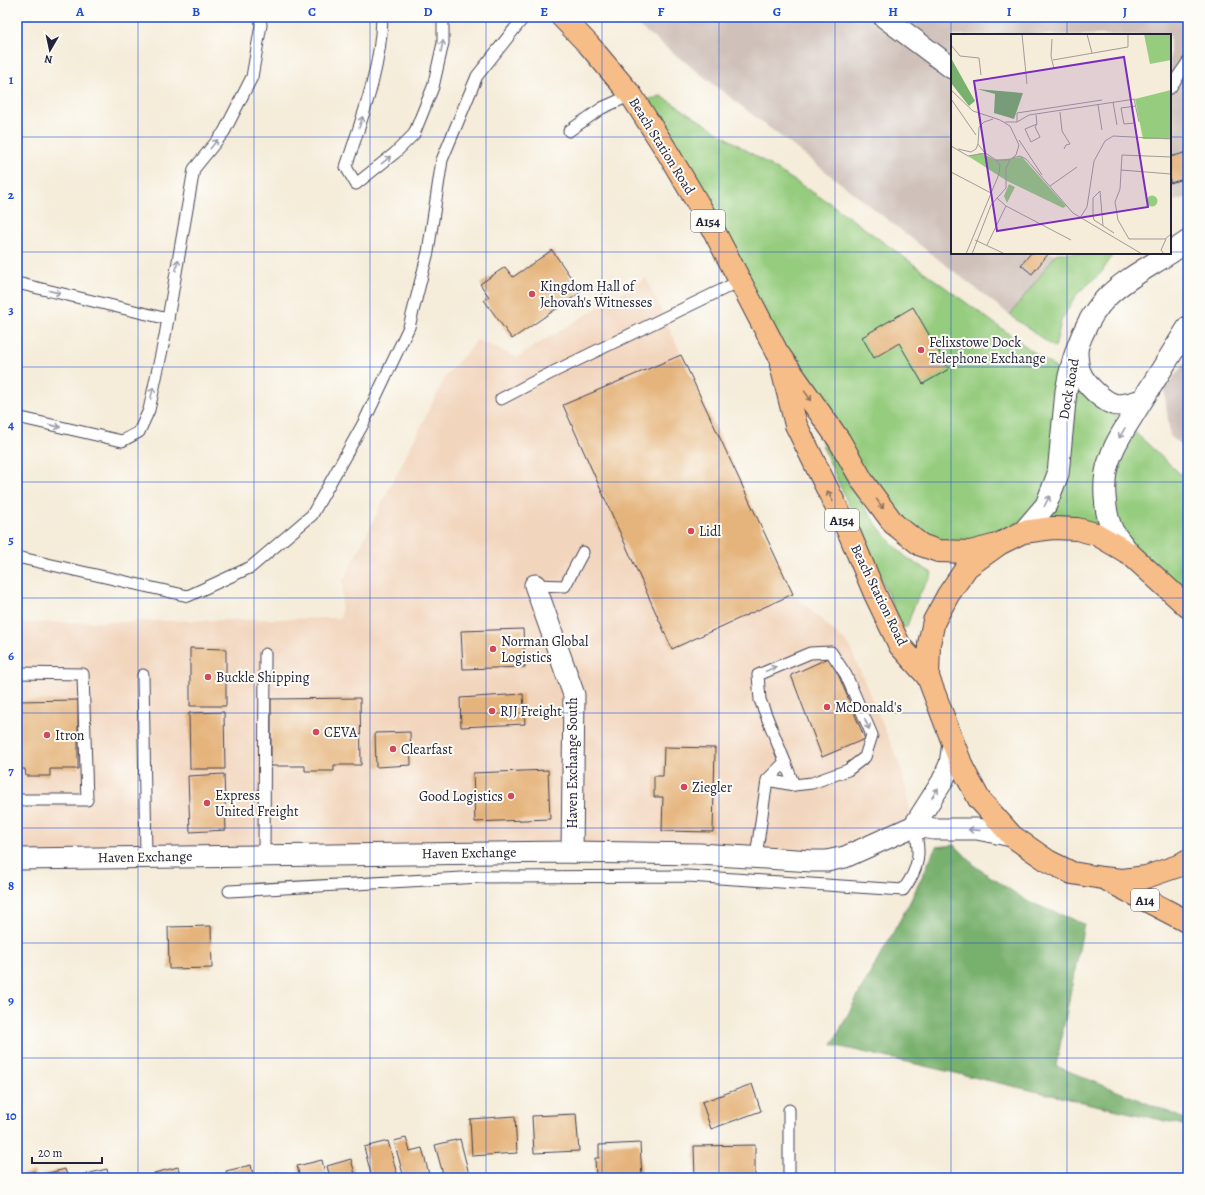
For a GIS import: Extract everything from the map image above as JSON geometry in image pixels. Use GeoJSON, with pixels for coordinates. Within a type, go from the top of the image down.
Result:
{"type":"FeatureCollection","features":[{"type":"Feature","properties":{"kind":"main road","name":"Beach Station Road"},"geometry":{"type":"LineString","coordinates":[[562,17],[589,45],[631,95],[665,148],[713,229],[777,352],[839,440],[863,482],[894,524],[921,546],[938,551],[970,552],[999,544]]}},
{"type":"Feature","properties":{"kind":"main road","name":"Beach Station Road"},"geometry":{"type":"LineString","coordinates":[[777,352],[796,425],[850,535],[875,594],[900,646],[928,677]]}},
{"type":"Feature","properties":{"kind":"main road"},"geometry":{"type":"LineString","coordinates":[[1188,607],[1130,554],[1096,534],[1077,529],[1053,528],[1023,532],[999,544],[967,567],[948,594],[934,621],[928,644],[928,677],[963,769],[979,799],[1012,836],[1048,861],[1072,872],[1102,878],[1123,880],[1146,877],[1178,866],[1188,860]]}},
{"type":"Feature","properties":{"kind":"main road","name":"A14"},"geometry":{"type":"LineString","coordinates":[[1102,878],[1188,922]]}},
{"type":"Feature","properties":{"kind":"street"},"geometry":{"type":"LineString","coordinates":[[884,17],[951,67]]}},
{"type":"Feature","properties":{"kind":"street","name":"Dock Road"},"geometry":{"type":"LineString","coordinates":[[1023,532],[1046,505],[1058,474],[1068,377],[1077,348],[1089,320],[1107,297],[1136,275],[1170,254]]}},
{"type":"Feature","properties":{"kind":"street"},"geometry":{"type":"LineString","coordinates":[[1130,554],[1113,531],[1106,507],[1105,483],[1108,462],[1142,400],[1188,327]]}},
{"type":"Feature","properties":{"kind":"street"},"geometry":{"type":"LineString","coordinates":[[1077,348],[1080,372],[1097,394],[1116,405],[1142,400]]}},
{"type":"Feature","properties":{"kind":"street","name":"Haven Exchange South"},"geometry":{"type":"LineString","coordinates":[[534,585],[574,695],[572,852]]}},
{"type":"Feature","properties":{"kind":"street"},"geometry":{"type":"LineString","coordinates":[[953,742],[950,764],[942,782],[914,826],[934,829],[977,829],[1012,836]]}},
{"type":"Feature","properties":{"kind":"street","name":"Haven Exchange"},"geometry":{"type":"LineString","coordinates":[[17,859],[572,852],[699,854],[827,861],[845,856],[914,826]]}},
{"type":"Feature","properties":{"kind":"lane"},"geometry":{"type":"LineString","coordinates":[[17,417],[122,441],[139,432],[149,410],[168,319],[194,169],[224,132],[252,78],[261,25],[260,17]]}},
{"type":"Feature","properties":{"kind":"lane"},"geometry":{"type":"LineString","coordinates":[[382,17],[382,34],[372,89],[346,167],[356,184],[395,153],[414,134],[434,87],[443,43],[443,17]]}},
{"type":"Feature","properties":{"kind":"lane"},"geometry":{"type":"LineString","coordinates":[[17,557],[188,596],[251,568],[312,515],[363,424],[409,327],[428,252],[442,160],[477,76],[524,17]]}},
{"type":"Feature","properties":{"kind":"lane"},"geometry":{"type":"LineString","coordinates":[[1171,87],[1188,62]]}},
{"type":"Feature","properties":{"kind":"lane"},"geometry":{"type":"LineString","coordinates":[[569,131],[602,108],[631,95]]}},
{"type":"Feature","properties":{"kind":"lane"},"geometry":{"type":"LineString","coordinates":[[501,400],[547,375],[740,281]]}},
{"type":"Feature","properties":{"kind":"lane"},"geometry":{"type":"LineString","coordinates":[[17,283],[168,319]]}},
{"type":"Feature","properties":{"kind":"lane"},"geometry":{"type":"LineString","coordinates":[[534,585],[565,586],[583,552]]}},
{"type":"Feature","properties":{"kind":"lane"},"geometry":{"type":"LineString","coordinates":[[767,780],[794,785],[812,783],[848,770],[865,758],[872,735],[846,675],[831,652],[810,653],[758,675],[760,700],[794,785]]}},
{"type":"Feature","properties":{"kind":"lane"},"geometry":{"type":"LineString","coordinates":[[264,856],[265,654]]}},
{"type":"Feature","properties":{"kind":"lane"},"geometry":{"type":"LineString","coordinates":[[17,673],[83,674],[87,800],[17,800]]}},
{"type":"Feature","properties":{"kind":"lane"},"geometry":{"type":"LineString","coordinates":[[143,675],[146,857]]}},
{"type":"Feature","properties":{"kind":"lane"},"geometry":{"type":"LineString","coordinates":[[756,857],[767,780],[784,762]]}},
{"type":"Feature","properties":{"kind":"lane"},"geometry":{"type":"LineString","coordinates":[[229,891],[480,878],[688,876],[903,890],[912,878],[918,856],[918,842],[914,826]]}},
{"type":"Feature","properties":{"kind":"lane"},"geometry":{"type":"LineString","coordinates":[[789,1110],[789,1178]]}},
{"type":"Feature","properties":{"kind":"shaded area"},"geometry":{"type":"Polygon","coordinates":[[[627,17],[1188,17],[1188,197],[1171,202],[1171,34],[951,34],[951,254],[1056,254],[1010,315],[627,17]]]}},
{"type":"Feature","properties":{"kind":"shaded area"},"geometry":{"type":"Polygon","coordinates":[[[646,278],[793,594],[849,645],[900,765],[914,826],[845,857],[17,859],[17,623],[341,618],[343,581],[446,376],[477,340],[517,357],[646,278]]]}},
{"type":"Feature","properties":{"kind":"shaded area"},"geometry":{"type":"Polygon","coordinates":[[[1188,359],[1188,451],[1170,436],[1164,389],[1188,359]]]}},
{"type":"Feature","properties":{"kind":"green space"},"geometry":{"type":"Polygon","coordinates":[[[661,96],[831,204],[1068,377],[1127,425],[1188,481],[1188,607],[1077,529],[970,552],[894,524],[636,103],[661,96]]]}},
{"type":"Feature","properties":{"kind":"green space"},"geometry":{"type":"Polygon","coordinates":[[[1056,254],[1112,254],[1111,258],[1101,273],[1077,294],[1061,321],[1055,348],[1010,315],[1056,254]]]}},
{"type":"Feature","properties":{"kind":"green space"},"geometry":{"type":"Polygon","coordinates":[[[822,441],[826,441],[852,487],[882,532],[906,557],[932,573],[917,599],[907,627],[902,627],[823,447],[822,441]]]}},
{"type":"Feature","properties":{"kind":"green space"},"geometry":{"type":"Polygon","coordinates":[[[955,845],[976,867],[1027,901],[1084,924],[1056,1066],[1188,1120],[1188,1126],[832,1045],[910,902],[936,847],[955,845]]]}},
{"type":"Feature","properties":{"kind":"building"},"geometry":{"type":"Polygon","coordinates":[[[1188,152],[1188,178],[1171,183],[1171,157],[1188,152]]]}},
{"type":"Feature","properties":{"kind":"building","name":"Kingdom Hall of Jehovah's Witnesses"},"geometry":{"type":"Polygon","coordinates":[[[552,250],[581,292],[512,339],[484,300],[489,297],[480,284],[505,267],[513,277],[552,250]]]}},
{"type":"Feature","properties":{"kind":"building"},"geometry":{"type":"Polygon","coordinates":[[[1030,254],[1048,254],[1032,274],[1021,265],[1030,254]]]}},
{"type":"Feature","properties":{"kind":"building","name":"Felixstowe Dock Telephone Exchange"},"geometry":{"type":"Polygon","coordinates":[[[913,307],[949,369],[923,384],[899,343],[874,358],[862,337],[913,307]]]}},
{"type":"Feature","properties":{"kind":"building","name":"Lidl"},"geometry":{"type":"Polygon","coordinates":[[[681,355],[793,594],[672,649],[563,405],[681,355]]]}},
{"type":"Feature","properties":{"kind":"building","name":"Norman Global Logistics"},"geometry":{"type":"Polygon","coordinates":[[[523,629],[525,667],[463,669],[461,631],[523,629]]]}},
{"type":"Feature","properties":{"kind":"building","name":"Buckle Shipping"},"geometry":{"type":"Polygon","coordinates":[[[190,648],[226,649],[226,706],[190,706],[190,648]]]}},
{"type":"Feature","properties":{"kind":"building","name":"McDonald's"},"geometry":{"type":"Polygon","coordinates":[[[831,657],[865,739],[822,757],[791,675],[831,657]]]}},
{"type":"Feature","properties":{"kind":"building","name":"RJJ Freight"},"geometry":{"type":"Polygon","coordinates":[[[523,694],[525,724],[461,727],[460,698],[523,694]]]}},
{"type":"Feature","properties":{"kind":"building","name":"CEVA"},"geometry":{"type":"Polygon","coordinates":[[[360,698],[361,765],[334,765],[334,771],[305,771],[305,766],[271,766],[271,699],[360,698]]]}},
{"type":"Feature","properties":{"kind":"building","name":"Itron"},"geometry":{"type":"Polygon","coordinates":[[[78,700],[78,769],[50,769],[50,776],[26,776],[25,769],[17,769],[17,701],[78,700]]]}},
{"type":"Feature","properties":{"kind":"building"},"geometry":{"type":"Polygon","coordinates":[[[224,712],[225,769],[190,769],[189,713],[224,712]]]}},
{"type":"Feature","properties":{"kind":"building","name":"Clearfast"},"geometry":{"type":"Polygon","coordinates":[[[410,732],[411,765],[376,767],[375,733],[410,732]]]}},
{"type":"Feature","properties":{"kind":"building","name":"Ziegler"},"geometry":{"type":"Polygon","coordinates":[[[664,747],[715,748],[713,832],[662,831],[663,797],[654,797],[654,776],[663,776],[664,747]]]}},
{"type":"Feature","properties":{"kind":"building","name":"Good Logistics"},"geometry":{"type":"Polygon","coordinates":[[[548,770],[550,819],[475,822],[473,773],[548,770]]]}},
{"type":"Feature","properties":{"kind":"building","name":"Express United Freight"},"geometry":{"type":"Polygon","coordinates":[[[224,774],[226,830],[190,832],[188,776],[224,774]]]}},
{"type":"Feature","properties":{"kind":"building"},"geometry":{"type":"Polygon","coordinates":[[[211,926],[212,968],[169,969],[168,927],[211,926]]]}},
{"type":"Feature","properties":{"kind":"building"},"geometry":{"type":"Polygon","coordinates":[[[752,1084],[761,1111],[711,1129],[702,1102],[752,1084]]]}},
{"type":"Feature","properties":{"kind":"building"},"geometry":{"type":"Polygon","coordinates":[[[576,1114],[579,1151],[534,1153],[532,1116],[576,1114]]]}},
{"type":"Feature","properties":{"kind":"building"},"geometry":{"type":"Polygon","coordinates":[[[515,1116],[517,1153],[472,1156],[470,1119],[515,1116]]]}},
{"type":"Feature","properties":{"kind":"building"},"geometry":{"type":"Polygon","coordinates":[[[406,1138],[410,1151],[422,1148],[430,1178],[404,1178],[394,1141],[406,1138]]]}},
{"type":"Feature","properties":{"kind":"building"},"geometry":{"type":"Polygon","coordinates":[[[460,1139],[470,1178],[444,1178],[435,1145],[460,1139]]]}},
{"type":"Feature","properties":{"kind":"building"},"geometry":{"type":"Polygon","coordinates":[[[388,1141],[398,1178],[372,1178],[364,1147],[388,1141]]]}},
{"type":"Feature","properties":{"kind":"building"},"geometry":{"type":"Polygon","coordinates":[[[640,1143],[642,1178],[596,1178],[595,1158],[599,1158],[599,1145],[640,1143]]]}},
{"type":"Feature","properties":{"kind":"building"},"geometry":{"type":"Polygon","coordinates":[[[755,1145],[755,1178],[695,1178],[694,1146],[755,1145]]]}},
{"type":"Feature","properties":{"kind":"building"},"geometry":{"type":"Polygon","coordinates":[[[351,1159],[356,1178],[330,1178],[327,1166],[351,1159]]]}},
{"type":"Feature","properties":{"kind":"building"},"geometry":{"type":"Polygon","coordinates":[[[322,1160],[326,1178],[300,1178],[297,1166],[322,1160]]]}},
{"type":"Feature","properties":{"kind":"building"},"geometry":{"type":"Polygon","coordinates":[[[251,1165],[254,1178],[228,1178],[226,1171],[251,1165]]]}},
{"type":"Feature","properties":{"kind":"building"},"geometry":{"type":"Polygon","coordinates":[[[178,1167],[181,1178],[155,1178],[154,1173],[178,1167]]]}},
{"type":"Feature","properties":{"kind":"building"},"geometry":{"type":"Polygon","coordinates":[[[65,1169],[68,1178],[42,1178],[41,1175],[65,1169]]]}},
{"type":"Feature","properties":{"kind":"building"},"geometry":{"type":"Polygon","coordinates":[[[107,1169],[109,1178],[83,1178],[82,1175],[107,1169]]]}},
{"type":"Feature","properties":{"kind":"building"},"geometry":{"type":"Polygon","coordinates":[[[34,1171],[36,1178],[17,1178],[17,1176],[34,1171]]]}},
{"type":"Feature","properties":{"kind":"building"},"geometry":{"type":"Polygon","coordinates":[[[283,1173],[285,1178],[266,1178],[266,1177],[283,1173]]]}},
{"type":"Feature","properties":{"kind":"building"},"geometry":{"type":"Polygon","coordinates":[[[1126,1173],[1148,1177],[1148,1178],[1125,1178],[1126,1173]]]}},
{"type":"Feature","properties":{"kind":"place","name":"Kingdom Hall of Jehovah's Witnesses"},"geometry":{"type":"Point","coordinates":[532,294]}},
{"type":"Feature","properties":{"kind":"place","name":"Felixstowe Dock Telephone Exchange"},"geometry":{"type":"Point","coordinates":[921,350]}},
{"type":"Feature","properties":{"kind":"place","name":"Lidl"},"geometry":{"type":"Point","coordinates":[691,531]}},
{"type":"Feature","properties":{"kind":"place","name":"Norman Global Logistics"},"geometry":{"type":"Point","coordinates":[493,649]}},
{"type":"Feature","properties":{"kind":"place","name":"Buckle Shipping"},"geometry":{"type":"Point","coordinates":[208,677]}},
{"type":"Feature","properties":{"kind":"place","name":"McDonald's"},"geometry":{"type":"Point","coordinates":[827,707]}},
{"type":"Feature","properties":{"kind":"place","name":"RJJ Freight"},"geometry":{"type":"Point","coordinates":[492,711]}},
{"type":"Feature","properties":{"kind":"place","name":"CEVA"},"geometry":{"type":"Point","coordinates":[316,732]}},
{"type":"Feature","properties":{"kind":"place","name":"Itron"},"geometry":{"type":"Point","coordinates":[47,735]}},
{"type":"Feature","properties":{"kind":"place","name":"Clearfast"},"geometry":{"type":"Point","coordinates":[393,749]}},
{"type":"Feature","properties":{"kind":"place","name":"Ziegler"},"geometry":{"type":"Point","coordinates":[684,787]}},
{"type":"Feature","properties":{"kind":"place","name":"Good Logistics"},"geometry":{"type":"Point","coordinates":[511,796]}},
{"type":"Feature","properties":{"kind":"place","name":"Express United Freight"},"geometry":{"type":"Point","coordinates":[207,803]}}]}
